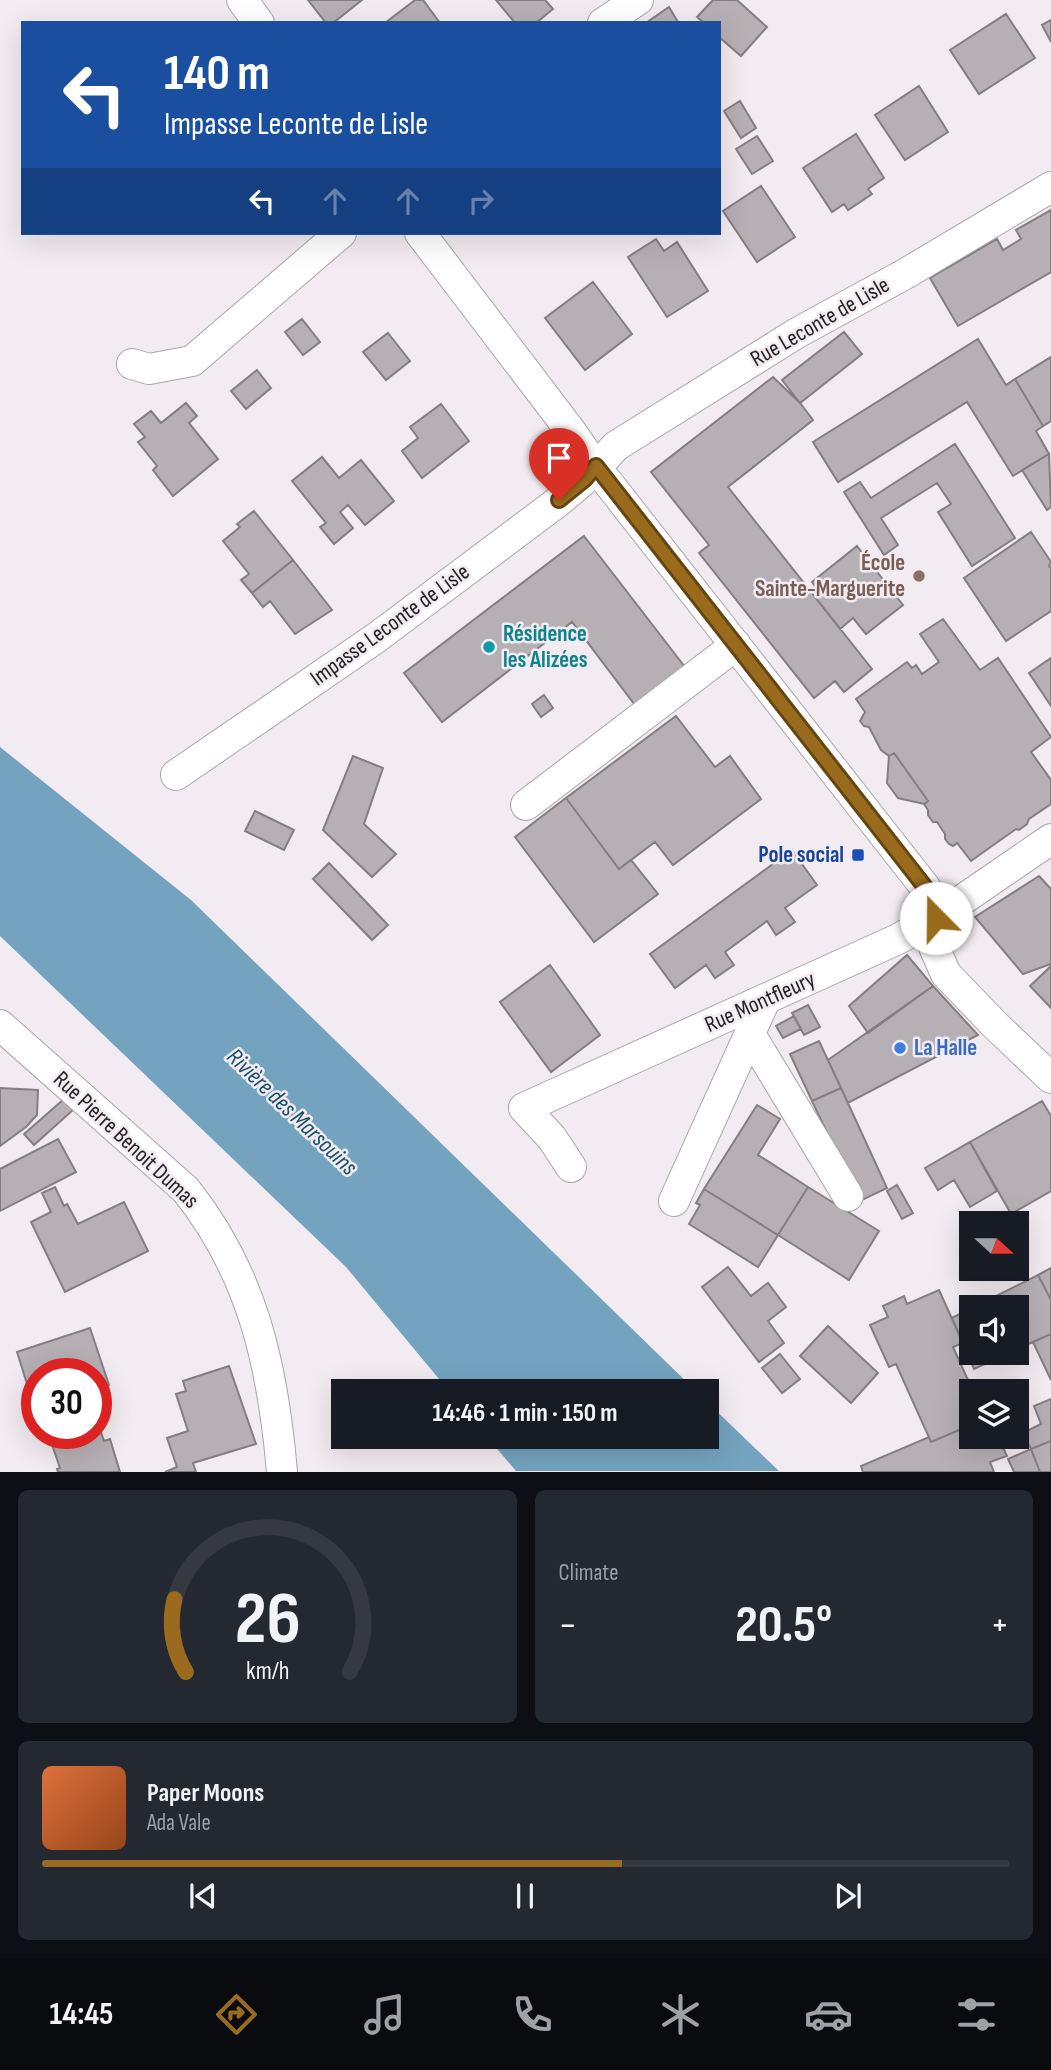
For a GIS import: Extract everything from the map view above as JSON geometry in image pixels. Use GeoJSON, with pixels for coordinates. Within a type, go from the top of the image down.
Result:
{"type":"FeatureCollection","features":[{"type":"Feature","properties":{"kind":"street"},"geometry":{"type":"LineString","coordinates":[[242,0],[258,21]]}},
{"type":"Feature","properties":{"kind":"street"},"geometry":{"type":"LineString","coordinates":[[606,21],[638,0]]}},
{"type":"Feature","properties":{"kind":"street","name":"Rue Leconte de Lisle"},"geometry":{"type":"LineString","coordinates":[[596,466],[616,446],[797,333],[905,274],[1051,187]]}},
{"type":"Feature","properties":{"kind":"street"},"geometry":{"type":"LineString","coordinates":[[132,364],[149,369],[192,361],[339,235]]}},
{"type":"Feature","properties":{"kind":"street"},"geometry":{"type":"LineString","coordinates":[[422,235],[596,466],[925,887],[936,918],[933,947],[946,974],[1051,1078]]}},
{"type":"Feature","properties":{"kind":"street","name":"Impasse Leconte de Lisle"},"geometry":{"type":"LineString","coordinates":[[176,775],[376,638],[559,500],[585,479],[596,466]]}},
{"type":"Feature","properties":{"kind":"street"},"geometry":{"type":"LineString","coordinates":[[526,804],[736,645]]}},
{"type":"Feature","properties":{"kind":"street","name":"Rue Montfleury"},"geometry":{"type":"LineString","coordinates":[[571,1167],[552,1138],[524,1108],[898,939],[936,918],[1051,839]]}},
{"type":"Feature","properties":{"kind":"street"},"geometry":{"type":"LineString","coordinates":[[674,1201],[765,1000]]}},
{"type":"Feature","properties":{"kind":"street","name":"Rue Pierre Benoit Dumas"},"geometry":{"type":"LineString","coordinates":[[0,1025],[187,1190],[209,1219],[242,1282],[268,1364],[278,1424],[282,1472]]}},
{"type":"Feature","properties":{"kind":"street"},"geometry":{"type":"LineString","coordinates":[[750,1034],[848,1196]]}},
{"type":"Feature","properties":{"kind":"water","name":"Rivière des Marsouins"},"geometry":{"type":"Polygon","coordinates":[[[0,747],[191,900],[684,1379],[439,1379],[346,1267],[0,936],[0,747]]]}},
{"type":"Feature","properties":{"kind":"water"},"geometry":{"type":"Polygon","coordinates":[[[719,1414],[779,1471],[516,1471],[497,1449],[719,1449],[719,1414]]]}},
{"type":"Feature","properties":{"kind":"building"},"geometry":{"type":"Polygon","coordinates":[[[308,0],[362,0],[336,21],[324,21],[308,0]]]}},
{"type":"Feature","properties":{"kind":"building"},"geometry":{"type":"Polygon","coordinates":[[[415,0],[423,0],[439,21],[388,21],[415,0]]]}},
{"type":"Feature","properties":{"kind":"building"},"geometry":{"type":"Polygon","coordinates":[[[496,0],[545,0],[553,9],[538,21],[513,21],[496,0]]]}},
{"type":"Feature","properties":{"kind":"building"},"geometry":{"type":"Polygon","coordinates":[[[713,0],[737,0],[767,27],[741,56],[721,39],[721,21],[702,21],[697,17],[713,0]]]}},
{"type":"Feature","properties":{"kind":"building"},"geometry":{"type":"Polygon","coordinates":[[[669,7],[677,21],[649,21],[669,7]]]}},
{"type":"Feature","properties":{"kind":"building"},"geometry":{"type":"Polygon","coordinates":[[[1006,14],[1035,58],[979,94],[950,50],[1006,14]]]}},
{"type":"Feature","properties":{"kind":"building"},"geometry":{"type":"Polygon","coordinates":[[[1051,20],[1051,42],[1042,25],[1051,20]]]}},
{"type":"Feature","properties":{"kind":"building"},"geometry":{"type":"Polygon","coordinates":[[[919,86],[948,132],[905,160],[875,115],[919,86]]]}},
{"type":"Feature","properties":{"kind":"building"},"geometry":{"type":"Polygon","coordinates":[[[740,101],[756,128],[741,138],[724,111],[740,101]]]}},
{"type":"Feature","properties":{"kind":"building"},"geometry":{"type":"Polygon","coordinates":[[[856,134],[884,178],[868,189],[872,194],[848,210],[844,204],[832,212],[803,168],[856,134]]]}},
{"type":"Feature","properties":{"kind":"building"},"geometry":{"type":"Polygon","coordinates":[[[757,136],[773,161],[752,174],[736,149],[757,136]]]}},
{"type":"Feature","properties":{"kind":"building"},"geometry":{"type":"Polygon","coordinates":[[[761,186],[795,237],[757,262],[723,211],[761,186]]]}},
{"type":"Feature","properties":{"kind":"building"},"geometry":{"type":"Polygon","coordinates":[[[1051,210],[1051,272],[958,326],[930,278],[997,239],[1003,250],[1021,239],[1016,230],[1051,210]]]}},
{"type":"Feature","properties":{"kind":"building"},"geometry":{"type":"Polygon","coordinates":[[[656,239],[664,251],[677,242],[708,291],[667,317],[628,257],[656,239]]]}},
{"type":"Feature","properties":{"kind":"building"},"geometry":{"type":"Polygon","coordinates":[[[593,282],[632,334],[585,370],[545,318],[593,282]]]}},
{"type":"Feature","properties":{"kind":"building"},"geometry":{"type":"Polygon","coordinates":[[[302,319],[320,342],[303,355],[285,332],[302,319]]]}},
{"type":"Feature","properties":{"kind":"building"},"geometry":{"type":"Polygon","coordinates":[[[844,332],[862,354],[800,403],[782,380],[844,332]]]}},
{"type":"Feature","properties":{"kind":"building"},"geometry":{"type":"Polygon","coordinates":[[[388,333],[410,361],[386,380],[363,352],[388,333]]]}},
{"type":"Feature","properties":{"kind":"building"},"geometry":{"type":"Polygon","coordinates":[[[978,339],[1006,385],[1015,379],[1043,426],[1036,431],[1049,454],[1013,476],[967,402],[838,482],[813,442],[978,339]]]}},
{"type":"Feature","properties":{"kind":"building"},"geometry":{"type":"Polygon","coordinates":[[[1051,357],[1051,421],[1043,426],[1015,379],[1051,357]]]}},
{"type":"Feature","properties":{"kind":"building"},"geometry":{"type":"Polygon","coordinates":[[[257,370],[271,388],[246,409],[231,391],[257,370]]]}},
{"type":"Feature","properties":{"kind":"building"},"geometry":{"type":"Polygon","coordinates":[[[773,377],[813,420],[728,487],[872,669],[844,692],[835,681],[814,698],[699,553],[709,545],[651,472],[773,377]]]}},
{"type":"Feature","properties":{"kind":"building"},"geometry":{"type":"Polygon","coordinates":[[[186,403],[197,416],[189,423],[218,459],[173,496],[153,470],[157,466],[138,442],[145,437],[134,424],[151,411],[161,423],[186,403]]]}},
{"type":"Feature","properties":{"kind":"building"},"geometry":{"type":"Polygon","coordinates":[[[441,404],[469,441],[422,478],[402,451],[418,438],[410,427],[441,404]]]}},
{"type":"Feature","properties":{"kind":"building"},"geometry":{"type":"Polygon","coordinates":[[[955,444],[1015,538],[972,566],[938,512],[951,504],[937,483],[881,518],[898,545],[884,555],[844,492],[860,482],[871,498],[955,444]]]}},
{"type":"Feature","properties":{"kind":"building"},"geometry":{"type":"Polygon","coordinates":[[[1049,454],[1051,507],[1047,510],[1022,470],[1049,454]]]}},
{"type":"Feature","properties":{"kind":"building"},"geometry":{"type":"Polygon","coordinates":[[[322,457],[339,478],[361,460],[394,501],[365,525],[348,505],[340,512],[353,528],[334,544],[320,527],[326,523],[292,481],[322,457]]]}},
{"type":"Feature","properties":{"kind":"building"},"geometry":{"type":"Polygon","coordinates":[[[254,511],[293,560],[252,593],[241,580],[249,574],[223,541],[240,527],[237,524],[254,511]]]}},
{"type":"Feature","properties":{"kind":"building"},"geometry":{"type":"Polygon","coordinates":[[[1031,532],[1051,562],[1051,611],[1006,641],[964,578],[1031,532]]]}},
{"type":"Feature","properties":{"kind":"building","name":"Résidence les Alizées"},"geometry":{"type":"Polygon","coordinates":[[[584,536],[688,671],[638,709],[572,622],[442,722],[404,673],[584,536]]]}},
{"type":"Feature","properties":{"kind":"building"},"geometry":{"type":"Polygon","coordinates":[[[857,546],[903,605],[866,634],[853,618],[840,629],[815,597],[820,593],[812,582],[857,546]]]}},
{"type":"Feature","properties":{"kind":"building"},"geometry":{"type":"Polygon","coordinates":[[[293,560],[332,610],[295,634],[270,601],[263,607],[252,593],[293,560]]]}},
{"type":"Feature","properties":{"kind":"building"},"geometry":{"type":"Polygon","coordinates":[[[943,619],[980,670],[998,658],[1051,737],[1031,752],[1051,780],[1051,804],[1029,819],[1019,830],[1016,829],[971,861],[957,843],[953,846],[945,839],[945,834],[937,822],[933,822],[928,815],[924,804],[928,801],[894,753],[889,756],[881,750],[869,727],[860,721],[865,712],[856,699],[907,662],[912,668],[916,665],[922,674],[939,662],[920,634],[943,619]]]}},
{"type":"Feature","properties":{"kind":"building"},"geometry":{"type":"Polygon","coordinates":[[[1051,658],[1051,706],[1029,673],[1051,658]]]}},
{"type":"Feature","properties":{"kind":"building"},"geometry":{"type":"Polygon","coordinates":[[[544,695],[553,708],[541,717],[532,704],[544,695]]]}},
{"type":"Feature","properties":{"kind":"building"},"geometry":{"type":"Polygon","coordinates":[[[676,716],[715,767],[730,756],[761,799],[673,865],[655,842],[619,869],[566,798],[676,716]]]}},
{"type":"Feature","properties":{"kind":"building"},"geometry":{"type":"Polygon","coordinates":[[[894,753],[928,801],[924,804],[898,798],[887,783],[889,756],[894,753]]]}},
{"type":"Feature","properties":{"kind":"building"},"geometry":{"type":"Polygon","coordinates":[[[353,756],[383,768],[364,824],[396,854],[372,877],[323,830],[353,756]]]}},
{"type":"Feature","properties":{"kind":"building"},"geometry":{"type":"Polygon","coordinates":[[[566,798],[619,869],[631,860],[658,894],[594,942],[515,837],[566,798]]]}},
{"type":"Feature","properties":{"kind":"building"},"geometry":{"type":"Polygon","coordinates":[[[255,811],[294,830],[284,850],[245,831],[255,811]]]}},
{"type":"Feature","properties":{"kind":"building"},"geometry":{"type":"Polygon","coordinates":[[[792,850],[817,885],[785,908],[795,922],[776,935],[767,921],[725,952],[734,965],[715,978],[706,965],[675,988],[650,954],[792,850]]]}},
{"type":"Feature","properties":{"kind":"building"},"geometry":{"type":"Polygon","coordinates":[[[329,863],[388,925],[372,940],[313,879],[329,863]]]}},
{"type":"Feature","properties":{"kind":"building"},"geometry":{"type":"Polygon","coordinates":[[[1039,876],[1051,889],[1051,964],[1023,974],[975,917],[1039,876]]]}},
{"type":"Feature","properties":{"kind":"building"},"geometry":{"type":"Polygon","coordinates":[[[907,955],[933,986],[868,1033],[849,1006],[907,955]]]}},
{"type":"Feature","properties":{"kind":"building"},"geometry":{"type":"Polygon","coordinates":[[[550,965],[600,1035],[551,1072],[500,1002],[550,965]]]}},
{"type":"Feature","properties":{"kind":"building"},"geometry":{"type":"Polygon","coordinates":[[[1051,966],[1051,1008],[1030,986],[1051,966]]]}},
{"type":"Feature","properties":{"kind":"building","name":"La Halle"},"geometry":{"type":"Polygon","coordinates":[[[933,986],[978,1035],[848,1103],[828,1060],[933,986]]]}},
{"type":"Feature","properties":{"kind":"building"},"geometry":{"type":"Polygon","coordinates":[[[808,1005],[820,1027],[804,1035],[792,1013],[808,1005]]]}},
{"type":"Feature","properties":{"kind":"building"},"geometry":{"type":"Polygon","coordinates":[[[794,1016],[801,1029],[783,1038],[776,1026],[794,1016]]]}},
{"type":"Feature","properties":{"kind":"building"},"geometry":{"type":"Polygon","coordinates":[[[819,1041],[841,1088],[812,1101],[790,1054],[819,1041]]]}},
{"type":"Feature","properties":{"kind":"building"},"geometry":{"type":"Polygon","coordinates":[[[0,1088],[38,1090],[37,1115],[26,1127],[0,1146],[0,1088]]]}},
{"type":"Feature","properties":{"kind":"building"},"geometry":{"type":"Polygon","coordinates":[[[841,1088],[887,1188],[862,1200],[854,1182],[851,1183],[812,1101],[841,1088]]]}},
{"type":"Feature","properties":{"kind":"building"},"geometry":{"type":"Polygon","coordinates":[[[64,1099],[73,1110],[34,1145],[24,1134],[64,1099]]]}},
{"type":"Feature","properties":{"kind":"building"},"geometry":{"type":"Polygon","coordinates":[[[1042,1101],[1051,1116],[1051,1191],[1016,1211],[1009,1211],[970,1142],[1042,1101]]]}},
{"type":"Feature","properties":{"kind":"building"},"geometry":{"type":"Polygon","coordinates":[[[757,1105],[780,1119],[758,1155],[808,1187],[778,1235],[704,1189],[757,1105]]]}},
{"type":"Feature","properties":{"kind":"building"},"geometry":{"type":"Polygon","coordinates":[[[58,1139],[76,1172],[0,1211],[0,1169],[58,1139]]]}},
{"type":"Feature","properties":{"kind":"building"},"geometry":{"type":"Polygon","coordinates":[[[970,1142],[997,1191],[970,1207],[954,1180],[938,1190],[925,1168],[970,1142]]]}},
{"type":"Feature","properties":{"kind":"building"},"geometry":{"type":"Polygon","coordinates":[[[897,1185],[913,1213],[902,1219],[887,1191],[897,1185]]]}},
{"type":"Feature","properties":{"kind":"building"},"geometry":{"type":"Polygon","coordinates":[[[55,1187],[64,1206],[67,1204],[78,1224],[124,1202],[148,1251],[65,1292],[31,1222],[51,1212],[42,1193],[55,1187]]]}},
{"type":"Feature","properties":{"kind":"building"},"geometry":{"type":"Polygon","coordinates":[[[808,1187],[879,1231],[849,1280],[778,1235],[808,1187]]]}},
{"type":"Feature","properties":{"kind":"building"},"geometry":{"type":"Polygon","coordinates":[[[704,1189],[778,1235],[758,1267],[689,1224],[700,1205],[696,1203],[704,1189]]]}},
{"type":"Feature","properties":{"kind":"building"},"geometry":{"type":"Polygon","coordinates":[[[728,1267],[751,1296],[768,1283],[786,1307],[768,1321],[784,1343],[759,1362],[702,1287],[728,1267]]]}},
{"type":"Feature","properties":{"kind":"building"},"geometry":{"type":"Polygon","coordinates":[[[1051,1268],[1051,1300],[1038,1275],[1051,1268]]]}},
{"type":"Feature","properties":{"kind":"building"},"geometry":{"type":"Polygon","coordinates":[[[1038,1275],[1051,1300],[1051,1334],[1029,1344],[1029,1295],[998,1295],[1038,1275]]]}},
{"type":"Feature","properties":{"kind":"building"},"geometry":{"type":"Polygon","coordinates":[[[939,1290],[959,1334],[959,1345],[953,1347],[968,1379],[959,1379],[959,1430],[931,1442],[896,1364],[889,1367],[870,1325],[888,1317],[883,1306],[904,1296],[907,1304],[939,1290]]]}},
{"type":"Feature","properties":{"kind":"building"},"geometry":{"type":"Polygon","coordinates":[[[959,1314],[959,1334],[952,1318],[959,1314]]]}},
{"type":"Feature","properties":{"kind":"building"},"geometry":{"type":"Polygon","coordinates":[[[828,1326],[878,1373],[851,1403],[800,1356],[828,1326]]]}},
{"type":"Feature","properties":{"kind":"building"},"geometry":{"type":"Polygon","coordinates":[[[90,1328],[100,1358],[21,1358],[21,1365],[17,1352],[90,1328]]]}},
{"type":"Feature","properties":{"kind":"building"},"geometry":{"type":"Polygon","coordinates":[[[1051,1334],[1051,1380],[1033,1342],[1051,1334]]]}},
{"type":"Feature","properties":{"kind":"building"},"geometry":{"type":"Polygon","coordinates":[[[780,1354],[800,1379],[782,1393],[762,1368],[780,1354]]]}},
{"type":"Feature","properties":{"kind":"building"},"geometry":{"type":"Polygon","coordinates":[[[229,1366],[256,1444],[193,1463],[196,1472],[165,1472],[177,1467],[167,1438],[188,1431],[176,1394],[186,1391],[183,1381],[229,1366]]]}},
{"type":"Feature","properties":{"kind":"building"},"geometry":{"type":"Polygon","coordinates":[[[1051,1399],[1051,1441],[1031,1449],[1029,1430],[1041,1424],[1034,1406],[1051,1399]]]}},
{"type":"Feature","properties":{"kind":"building"},"geometry":{"type":"Polygon","coordinates":[[[959,1430],[959,1449],[1004,1449],[1007,1456],[990,1462],[994,1472],[863,1472],[861,1466],[929,1437],[931,1442],[959,1430]]]}},
{"type":"Feature","properties":{"kind":"building"},"geometry":{"type":"Polygon","coordinates":[[[1051,1441],[1051,1472],[1040,1472],[1031,1449],[1051,1441]]]}},
{"type":"Feature","properties":{"kind":"building"},"geometry":{"type":"Polygon","coordinates":[[[112,1446],[120,1472],[58,1472],[57,1469],[60,1468],[53,1449],[112,1449],[112,1446]]]}},
{"type":"Feature","properties":{"kind":"building"},"geometry":{"type":"Polygon","coordinates":[[[1031,1449],[1040,1472],[1014,1472],[1008,1459],[1031,1449]]]}},
{"type":"Feature","properties":{"kind":"place","name":"École Sainte-Marguerite"},"geometry":{"type":"Point","coordinates":[919,576]}},
{"type":"Feature","properties":{"kind":"place","name":"Résidence les Alizées"},"geometry":{"type":"Point","coordinates":[489,647]}},
{"type":"Feature","properties":{"kind":"place","name":"Pole social"},"geometry":{"type":"Point","coordinates":[858,855]}},
{"type":"Feature","properties":{"kind":"place","name":"La Halle"},"geometry":{"type":"Point","coordinates":[900,1048]}},
{"type":"Feature","properties":{"kind":"route"},"geometry":{"type":"LineString","coordinates":[[559,500],[585,479],[596,466],[925,887],[936,918]]}}]}
